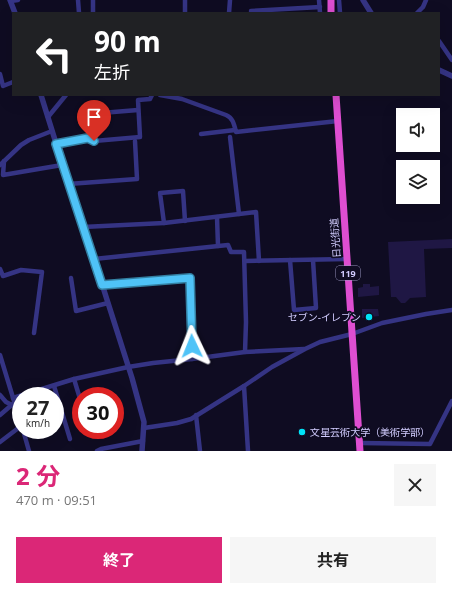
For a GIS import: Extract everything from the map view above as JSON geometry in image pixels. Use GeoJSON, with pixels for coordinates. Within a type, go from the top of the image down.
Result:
{"type":"FeatureCollection","features":[{"type":"Feature","properties":{"kind":"highway"},"geometry":{"type":"LineString","coordinates":[[330,0],[331,12]]}},
{"type":"Feature","properties":{"kind":"highway","name":"日光街道"},"geometry":{"type":"LineString","coordinates":[[336,96],[360,451]]}},
{"type":"Feature","properties":{"kind":"street"},"geometry":{"type":"LineString","coordinates":[[15,12],[11,1],[18,0]]}},
{"type":"Feature","properties":{"kind":"street"},"geometry":{"type":"LineString","coordinates":[[78,0],[79,12]]}},
{"type":"Feature","properties":{"kind":"street"},"geometry":{"type":"LineString","coordinates":[[93,0],[93,12]]}},
{"type":"Feature","properties":{"kind":"street"},"geometry":{"type":"LineString","coordinates":[[185,0],[185,12]]}},
{"type":"Feature","properties":{"kind":"street"},"geometry":{"type":"LineString","coordinates":[[229,12],[230,0]]}},
{"type":"Feature","properties":{"kind":"street"},"geometry":{"type":"LineString","coordinates":[[319,0],[320,12]]}},
{"type":"Feature","properties":{"kind":"street"},"geometry":{"type":"LineString","coordinates":[[339,0],[340,12]]}},
{"type":"Feature","properties":{"kind":"street"},"geometry":{"type":"LineString","coordinates":[[363,0],[370,12]]}},
{"type":"Feature","properties":{"kind":"street"},"geometry":{"type":"LineString","coordinates":[[418,12],[426,1]]}},
{"type":"Feature","properties":{"kind":"street"},"geometry":{"type":"LineString","coordinates":[[251,11],[257,12],[320,7]]}},
{"type":"Feature","properties":{"kind":"street"},"geometry":{"type":"LineString","coordinates":[[440,42],[452,60]]}},
{"type":"Feature","properties":{"kind":"street"},"geometry":{"type":"LineString","coordinates":[[440,70],[452,76]]}},
{"type":"Feature","properties":{"kind":"street"},"geometry":{"type":"LineString","coordinates":[[0,74],[3,86],[12,82]]}},
{"type":"Feature","properties":{"kind":"street"},"geometry":{"type":"LineString","coordinates":[[41,96],[68,184],[94,259],[128,367],[144,428],[142,451]]}},
{"type":"Feature","properties":{"kind":"street"},"geometry":{"type":"LineString","coordinates":[[48,117],[65,96]]}},
{"type":"Feature","properties":{"kind":"street"},"geometry":{"type":"LineString","coordinates":[[56,144],[88,138],[94,141],[140,137],[138,100],[150,99],[152,96]]}},
{"type":"Feature","properties":{"kind":"street"},"geometry":{"type":"LineString","coordinates":[[179,97],[231,117],[235,130]]}},
{"type":"Feature","properties":{"kind":"street"},"geometry":{"type":"LineString","coordinates":[[88,114],[138,110]]}},
{"type":"Feature","properties":{"kind":"street"},"geometry":{"type":"LineString","coordinates":[[201,134],[235,130],[236,132],[338,121]]}},
{"type":"Feature","properties":{"kind":"street"},"geometry":{"type":"LineString","coordinates":[[52,131],[20,145],[2,163],[3,175],[62,165]]}},
{"type":"Feature","properties":{"kind":"street"},"geometry":{"type":"LineString","coordinates":[[230,137],[239,214]]}},
{"type":"Feature","properties":{"kind":"street"},"geometry":{"type":"LineString","coordinates":[[68,184],[137,178],[135,141]]}},
{"type":"Feature","properties":{"kind":"street"},"geometry":{"type":"LineString","coordinates":[[164,223],[160,193],[183,191],[185,221]]}},
{"type":"Feature","properties":{"kind":"street"},"geometry":{"type":"LineString","coordinates":[[83,227],[164,223],[256,212],[259,261]]}},
{"type":"Feature","properties":{"kind":"street"},"geometry":{"type":"LineString","coordinates":[[217,217],[218,246]]}},
{"type":"Feature","properties":{"kind":"street"},"geometry":{"type":"LineString","coordinates":[[94,259],[228,245],[231,252],[244,252],[246,322],[245,352]]}},
{"type":"Feature","properties":{"kind":"street"},"geometry":{"type":"LineString","coordinates":[[290,260],[294,310],[316,308],[313,260]]}},
{"type":"Feature","properties":{"kind":"street"},"geometry":{"type":"LineString","coordinates":[[245,261],[347,260]]}},
{"type":"Feature","properties":{"kind":"street"},"geometry":{"type":"LineString","coordinates":[[0,269],[1,277],[21,270],[42,272],[34,333]]}},
{"type":"Feature","properties":{"kind":"street"},"geometry":{"type":"LineString","coordinates":[[71,278],[76,311],[108,303]]}},
{"type":"Feature","properties":{"kind":"street"},"geometry":{"type":"LineString","coordinates":[[102,285],[190,278],[192,360]]}},
{"type":"Feature","properties":{"kind":"street"},"geometry":{"type":"LineString","coordinates":[[144,428],[177,423],[196,415],[272,367],[320,342],[352,334],[382,323],[452,310]]}},
{"type":"Feature","properties":{"kind":"street"},"geometry":{"type":"LineString","coordinates":[[70,439],[54,386],[74,379],[152,363],[192,360],[245,352],[305,349]]}},
{"type":"Feature","properties":{"kind":"street"},"geometry":{"type":"LineString","coordinates":[[0,355],[12,398]]}},
{"type":"Feature","properties":{"kind":"street"},"geometry":{"type":"LineString","coordinates":[[74,379],[76,387]]}},
{"type":"Feature","properties":{"kind":"street"},"geometry":{"type":"LineString","coordinates":[[244,386],[248,451]]}},
{"type":"Feature","properties":{"kind":"street"},"geometry":{"type":"LineString","coordinates":[[0,395],[6,402],[12,402]]}},
{"type":"Feature","properties":{"kind":"street"},"geometry":{"type":"LineString","coordinates":[[360,443],[430,444],[452,402]]}},
{"type":"Feature","properties":{"kind":"street"},"geometry":{"type":"LineString","coordinates":[[0,415],[12,403]]}},
{"type":"Feature","properties":{"kind":"street"},"geometry":{"type":"LineString","coordinates":[[196,415],[200,451]]}},
{"type":"Feature","properties":{"kind":"street"},"geometry":{"type":"LineString","coordinates":[[0,442],[12,432]]}},
{"type":"Feature","properties":{"kind":"street"},"geometry":{"type":"LineString","coordinates":[[26,439],[29,451]]}},
{"type":"Feature","properties":{"kind":"street"},"geometry":{"type":"LineString","coordinates":[[97,451],[143,441]]}},
{"type":"Feature","properties":{"kind":"building"},"geometry":{"type":"Polygon","coordinates":[[[452,239],[452,248],[424,249],[426,297],[410,298],[405,303],[401,303],[396,297],[391,297],[388,242],[452,239]]]}},
{"type":"Feature","properties":{"kind":"building"},"geometry":{"type":"Polygon","coordinates":[[[363,284],[370,284],[370,287],[379,286],[379,295],[358,297],[358,288],[363,287],[363,284]]]}},
{"type":"Feature","properties":{"kind":"building"},"geometry":{"type":"Polygon","coordinates":[[[362,309],[378,309],[379,316],[362,318],[362,309]]]}},
{"type":"Feature","properties":{"kind":"place","name":"セブン-イレブン"},"geometry":{"type":"Point","coordinates":[369,317]}},
{"type":"Feature","properties":{"kind":"place","name":"文星芸術大学（美術学部）"},"geometry":{"type":"Point","coordinates":[302,432]}},
{"type":"Feature","properties":{"kind":"route"},"geometry":{"type":"LineString","coordinates":[[94,141],[88,138],[56,144],[102,285],[190,278],[192,346]]}}]}
